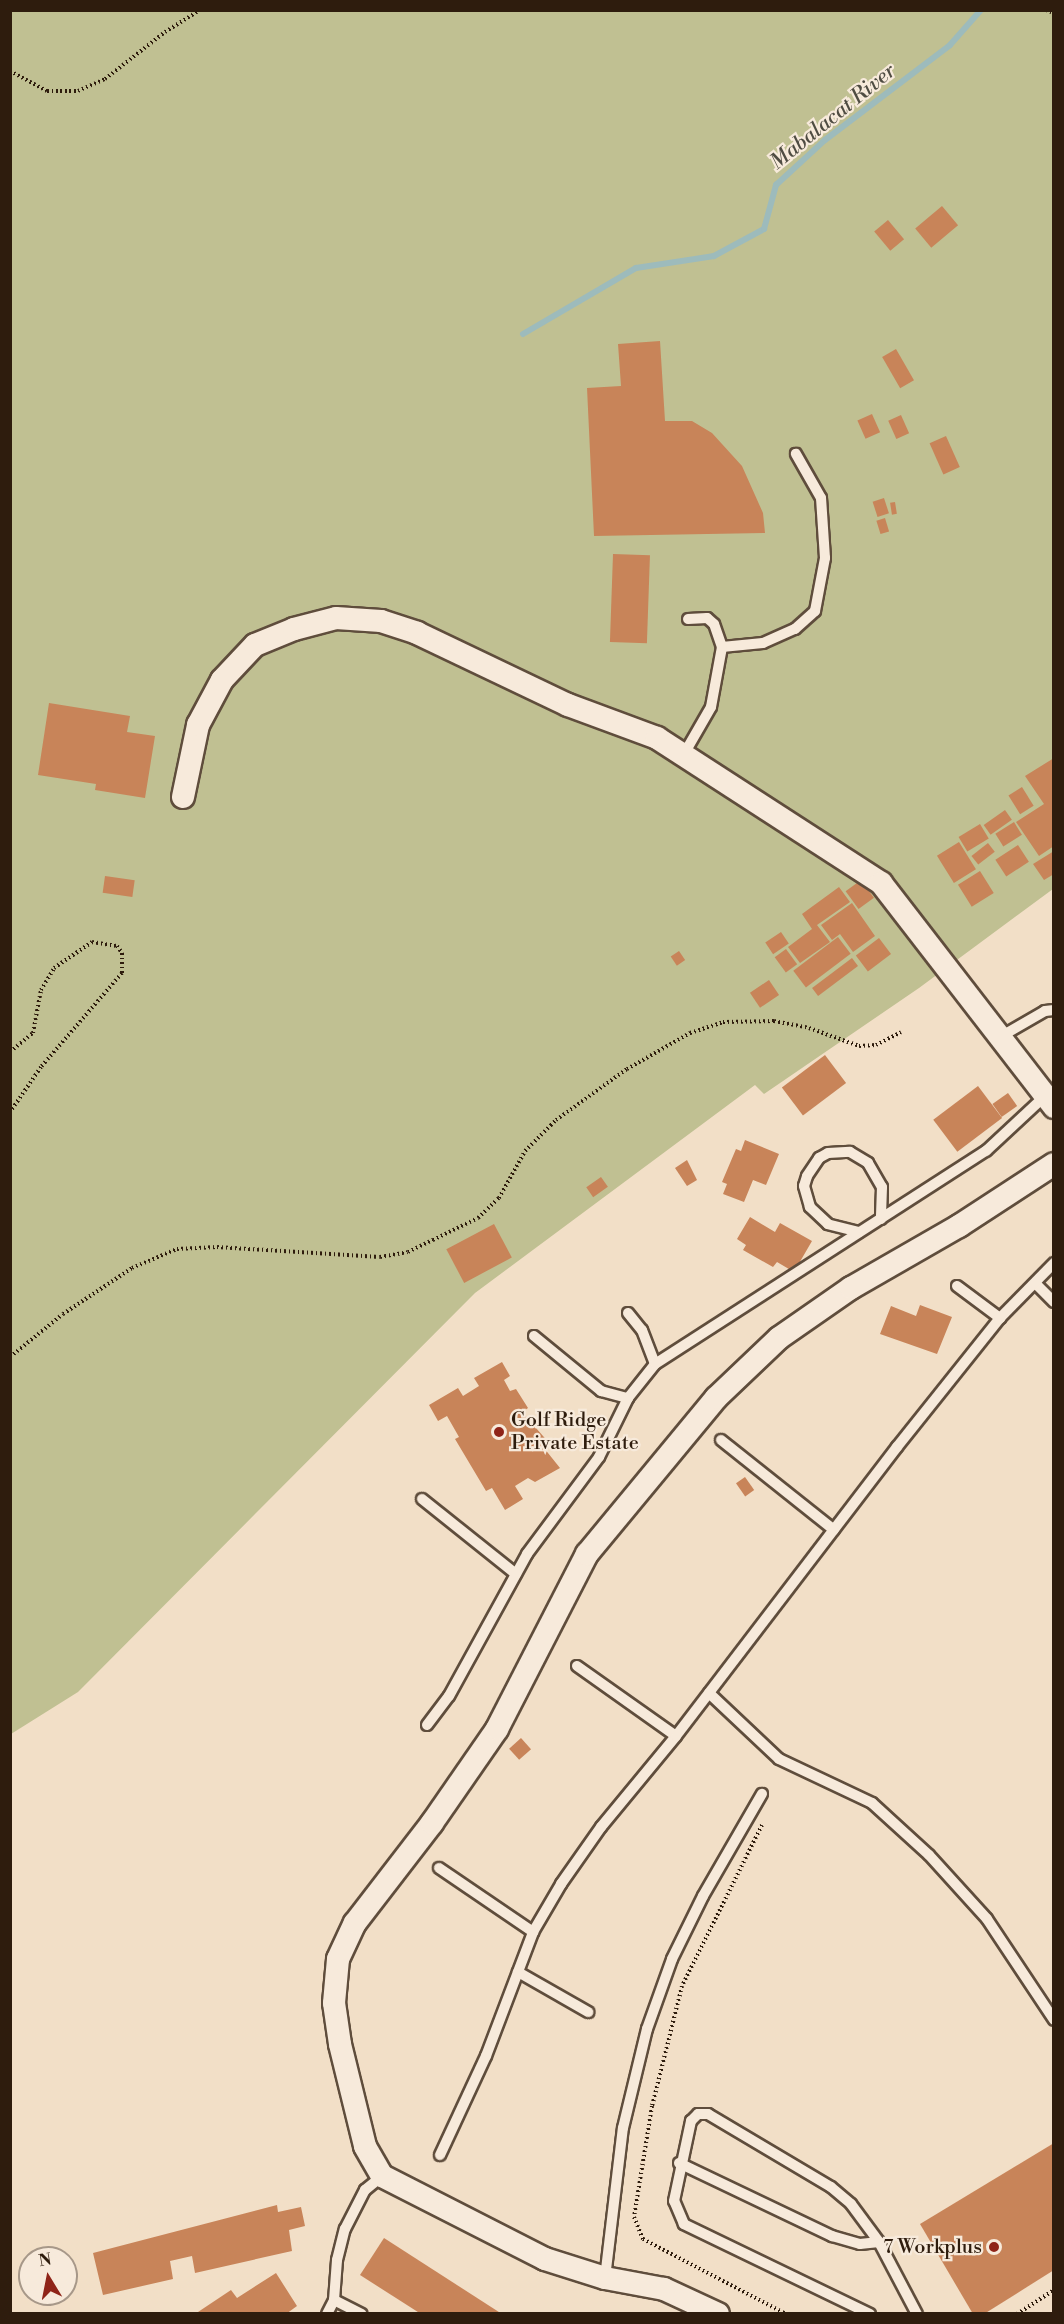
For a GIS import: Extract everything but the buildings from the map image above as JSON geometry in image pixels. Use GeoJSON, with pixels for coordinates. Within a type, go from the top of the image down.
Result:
{"type":"FeatureCollection","features":[{"type":"Feature","properties":{"kind":"street"},"geometry":{"type":"LineString","coordinates":[[183,797],[198,725],[222,680],[255,645],[294,628],[336,618],[381,621],[417,633],[568,705],[657,738],[881,883],[1049,1101]]}},
{"type":"Feature","properties":{"kind":"street"},"geometry":{"type":"LineString","coordinates":[[718,2313],[664,2289],[605,2278],[545,2259],[382,2176],[365,2146],[340,2044],[334,2003],[338,1959],[355,1923],[432,1823],[497,1729],[586,1554],[716,1398],[779,1338],[851,1288],[959,1226],[1053,1164]]}},
{"type":"Feature","properties":{"kind":"lane"},"geometry":{"type":"LineString","coordinates":[[722,647],[763,643],[795,629],[815,611],[825,558],[821,498],[796,453]]}},
{"type":"Feature","properties":{"kind":"lane"},"geometry":{"type":"LineString","coordinates":[[684,754],[711,706],[722,647],[714,624],[707,618],[688,619]]}},
{"type":"Feature","properties":{"kind":"lane"},"geometry":{"type":"LineString","coordinates":[[1000,1037],[1045,1011],[1053,1010]]}},
{"type":"Feature","properties":{"kind":"lane"},"geometry":{"type":"LineString","coordinates":[[427,1725],[449,1696],[516,1574],[599,1457],[628,1398],[655,1364],[986,1151],[1049,1101]]}},
{"type":"Feature","properties":{"kind":"lane"},"geometry":{"type":"LineString","coordinates":[[859,1232],[828,1224],[810,1207],[804,1186],[807,1176],[819,1158],[839,1151],[850,1152],[868,1163],[882,1187],[881,1219]]}},
{"type":"Feature","properties":{"kind":"lane"},"geometry":{"type":"LineString","coordinates":[[440,2155],[486,2056],[533,1932],[601,1827],[676,1736],[1000,1318],[1053,1263]]}},
{"type":"Feature","properties":{"kind":"lane"},"geometry":{"type":"LineString","coordinates":[[1035,1283],[1053,1302]]}},
{"type":"Feature","properties":{"kind":"lane"},"geometry":{"type":"LineString","coordinates":[[957,1286],[1000,1318]]}},
{"type":"Feature","properties":{"kind":"lane"},"geometry":{"type":"LineString","coordinates":[[628,1313],[642,1330],[655,1364]]}},
{"type":"Feature","properties":{"kind":"lane"},"geometry":{"type":"LineString","coordinates":[[534,1336],[601,1390],[628,1398]]}},
{"type":"Feature","properties":{"kind":"lane"},"geometry":{"type":"LineString","coordinates":[[721,1440],[834,1530]]}},
{"type":"Feature","properties":{"kind":"lane"},"geometry":{"type":"LineString","coordinates":[[422,1499],[516,1574]]}},
{"type":"Feature","properties":{"kind":"lane"},"geometry":{"type":"LineString","coordinates":[[577,1666],[676,1736]]}},
{"type":"Feature","properties":{"kind":"lane"},"geometry":{"type":"LineString","coordinates":[[709,1693],[779,1759],[872,1803],[929,1855],[987,1918],[1053,2020]]}},
{"type":"Feature","properties":{"kind":"lane"},"geometry":{"type":"LineString","coordinates":[[605,2278],[622,2128],[646,2029],[672,1959],[703,1896],[760,1797]]}},
{"type":"Feature","properties":{"kind":"lane"},"geometry":{"type":"LineString","coordinates":[[439,1868],[533,1932]]}},
{"type":"Feature","properties":{"kind":"lane"},"geometry":{"type":"LineString","coordinates":[[518,1972],[588,2012]]}},
{"type":"Feature","properties":{"kind":"lane"},"geometry":{"type":"LineString","coordinates":[[870,2313],[684,2224],[674,2201],[680,2163],[691,2121],[698,2114],[708,2114],[831,2187],[851,2204],[879,2242],[917,2313]]}},
{"type":"Feature","properties":{"kind":"lane"},"geometry":{"type":"LineString","coordinates":[[680,2163],[832,2236],[860,2244],[879,2242]]}},
{"type":"Feature","properties":{"kind":"lane"},"geometry":{"type":"LineString","coordinates":[[327,2313],[334,2300],[336,2259],[345,2229],[365,2190],[382,2176]]}},
{"type":"Feature","properties":{"kind":"lane"},"geometry":{"type":"LineString","coordinates":[[334,2300],[362,2313]]}},
{"type":"Feature","properties":{"kind":"path"},"geometry":{"type":"LineString","coordinates":[[10,71],[46,91],[84,89],[111,75],[165,32],[200,10]]}},
{"type":"Feature","properties":{"kind":"path"},"geometry":{"type":"LineString","coordinates":[[1046,10],[1053,13]]}},
{"type":"Feature","properties":{"kind":"path"},"geometry":{"type":"LineString","coordinates":[[10,1052],[33,1032],[41,990],[54,968],[92,942],[117,946],[122,953],[122,973],[40,1067],[10,1112]]}},
{"type":"Feature","properties":{"kind":"path"},"geometry":{"type":"LineString","coordinates":[[10,1357],[63,1314],[132,1268],[177,1249],[240,1248],[353,1257],[408,1252],[478,1218],[499,1198],[525,1151],[556,1120],[627,1068],[690,1033],[723,1022],[774,1021],[809,1028],[859,1046],[876,1045],[901,1032]]}},
{"type":"Feature","properties":{"kind":"path"},"geometry":{"type":"LineString","coordinates":[[760,1797],[762,1828],[682,1986],[652,2106],[634,2217],[643,2239],[786,2313]]}},
{"type":"Feature","properties":{"kind":"path"},"geometry":{"type":"LineString","coordinates":[[1017,2313],[1053,2290]]}},
{"type":"Feature","properties":{"kind":"green space"},"geometry":{"type":"Polygon","coordinates":[[[11,11],[1053,11],[1053,889],[919,988],[764,1094],[755,1085],[475,1293],[78,1692],[11,1734],[11,11]]]}},
{"type":"Feature","properties":{"kind":"waterway","name":"Mabalacat River"},"geometry":{"type":"LineString","coordinates":[[523,334],[636,268],[714,256],[764,229],[776,185],[825,140],[950,45],[981,10]]}},
{"type":"Feature","properties":{"kind":"place","name":"Golf Ridge Private Estate"},"geometry":{"type":"Point","coordinates":[499,1432]}},
{"type":"Feature","properties":{"kind":"place","name":"7 Workplus"},"geometry":{"type":"Point","coordinates":[994,2247]}}]}
